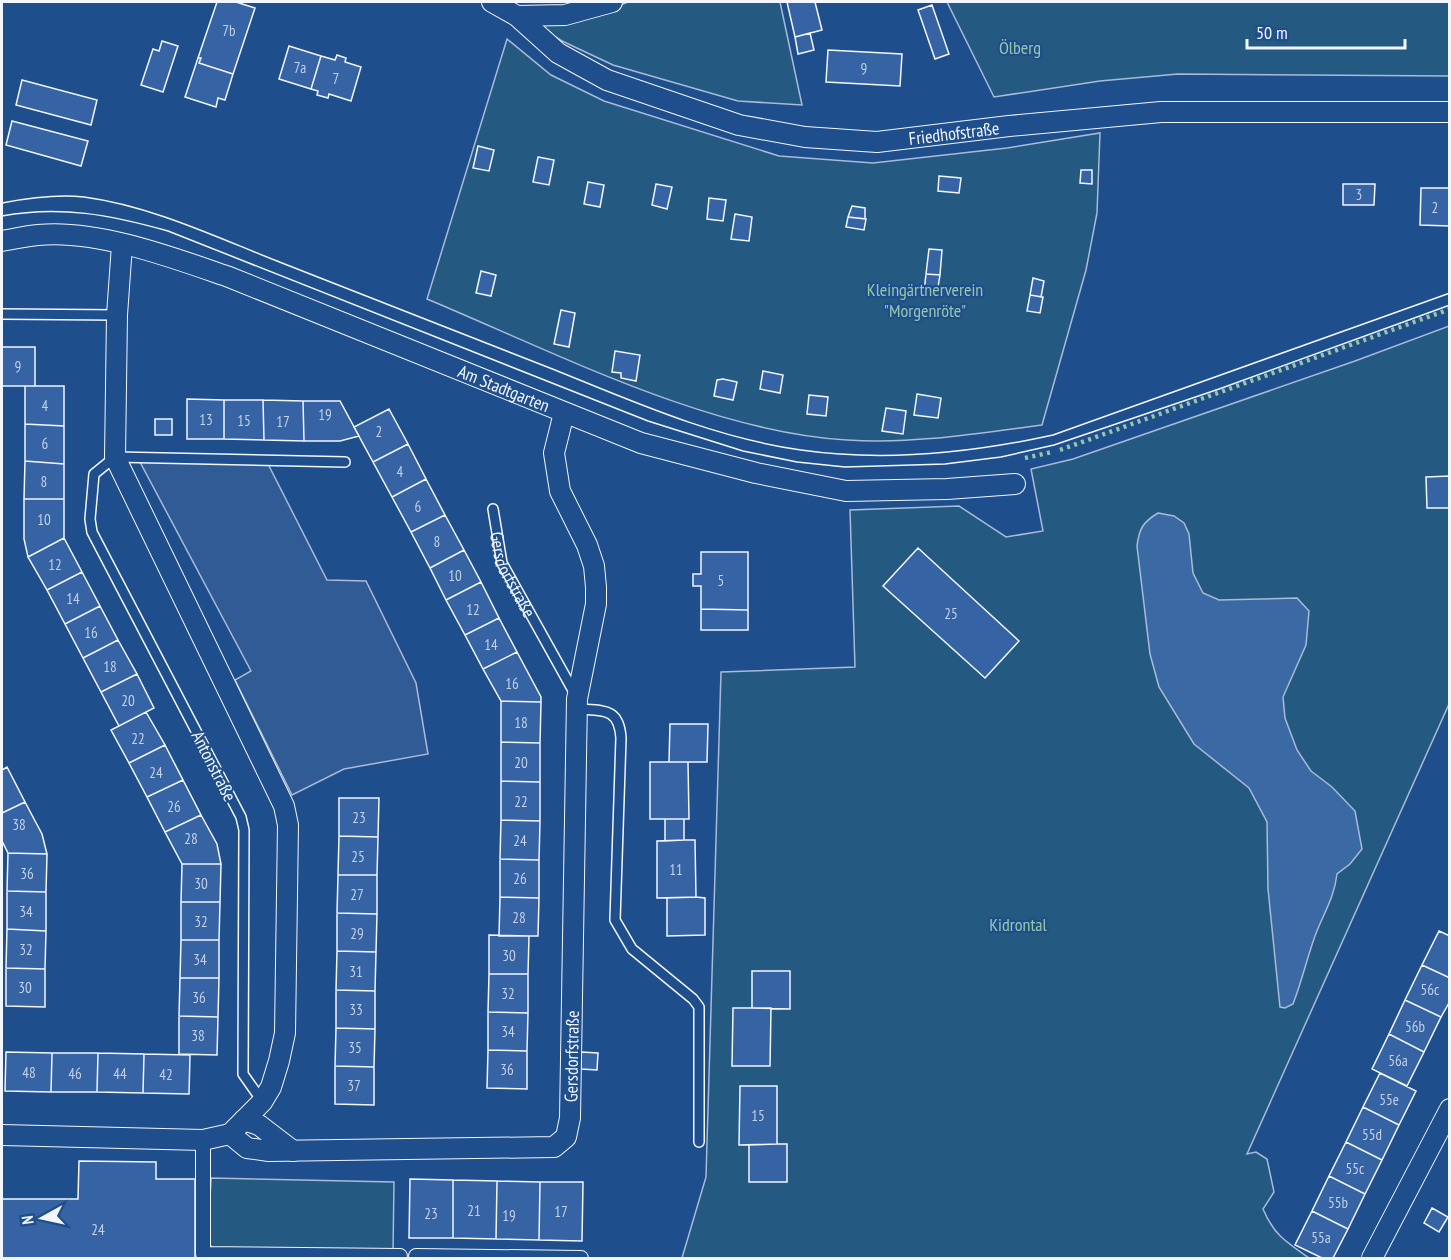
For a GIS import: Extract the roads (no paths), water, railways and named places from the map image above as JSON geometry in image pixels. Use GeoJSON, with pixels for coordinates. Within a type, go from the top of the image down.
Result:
{"type":"FeatureCollection","features":[{"type":"Feature","properties":{"kind":"street","name":"Friedhofstraße"},"geometry":{"type":"LineString","coordinates":[[492,2],[518,16],[558,53],[607,80],[740,125],[805,136],[877,142],[1010,126],[1161,112],[1449,112]]}},
{"type":"Feature","properties":{"kind":"street"},"geometry":{"type":"LineString","coordinates":[[518,16],[565,15],[612,2]]}},
{"type":"Feature","properties":{"kind":"street","name":"Am Stadtgarten"},"geometry":{"type":"LineString","coordinates":[[2,241],[50,235],[122,245],[165,255],[229,277],[641,442],[756,473],[846,491],[947,489],[1015,484]]}},
{"type":"Feature","properties":{"kind":"street"},"geometry":{"type":"LineString","coordinates":[[2,1135],[203,1140],[237,1127],[262,1102],[271,1087],[285,1033],[288,825],[284,806],[115,457],[117,315],[122,245]]}},
{"type":"Feature","properties":{"kind":"street","name":"Gersdorfstraße"},"geometry":{"type":"LineString","coordinates":[[237,1127],[247,1148],[293,1150],[554,1147],[566,1137],[570,1118],[577,704],[596,604],[596,587],[594,566],[560,491],[554,453],[564,413]]}},
{"type":"Feature","properties":{"kind":"street"},"geometry":{"type":"LineString","coordinates":[[1372,1258],[1449,1109]]}},
{"type":"Feature","properties":{"kind":"street"},"geometry":{"type":"LineString","coordinates":[[203,1140],[203,1254],[217,1256],[400,1256]]}},
{"type":"Feature","properties":{"kind":"street"},"geometry":{"type":"LineString","coordinates":[[416,1256],[581,1258]]}},
{"type":"Feature","properties":{"kind":"lane"},"geometry":{"type":"LineString","coordinates":[[2,314],[117,315]]}},
{"type":"Feature","properties":{"kind":"lane"},"geometry":{"type":"LineString","coordinates":[[115,457],[345,462]]}},
{"type":"Feature","properties":{"kind":"lane","name":"Antonstraße"},"geometry":{"type":"LineString","coordinates":[[115,457],[94,474],[90,519],[92,532],[241,817],[244,830],[243,1074],[262,1102]]}},
{"type":"Feature","properties":{"kind":"lane","name":"Gersdorfstraße"},"geometry":{"type":"LineString","coordinates":[[493,509],[502,563],[577,704]]}},
{"type":"Feature","properties":{"kind":"lane"},"geometry":{"type":"LineString","coordinates":[[577,704],[613,714],[619,721],[621,738],[615,920],[632,950],[693,999],[699,1007],[699,1142]]}},
{"type":"Feature","properties":{"kind":"tram line"},"geometry":{"type":"LineString","coordinates":[[2,203],[43,197],[74,196],[109,201],[160,215],[675,418],[737,437],[833,454],[928,454],[991,447],[1053,435],[1450,293]]}},
{"type":"Feature","properties":{"kind":"tram line"},"geometry":{"type":"LineString","coordinates":[[2,216],[44,211],[85,213],[126,220],[168,231],[648,421],[743,451],[797,462],[845,467],[945,464],[1001,457],[1054,445],[1219,389],[1450,305]]}},
{"type":"Feature","properties":{"kind":"park label","name":"Ölberg"},"geometry":{"type":"Point","coordinates":[1020,47]}},
{"type":"Feature","properties":{"kind":"park label","name":"Kleingärtnerverein \"Morgenröte\""},"geometry":{"type":"Point","coordinates":[925,299]}},
{"type":"Feature","properties":{"kind":"park label","name":"Kidrontal"},"geometry":{"type":"Point","coordinates":[1018,924]}}]}
